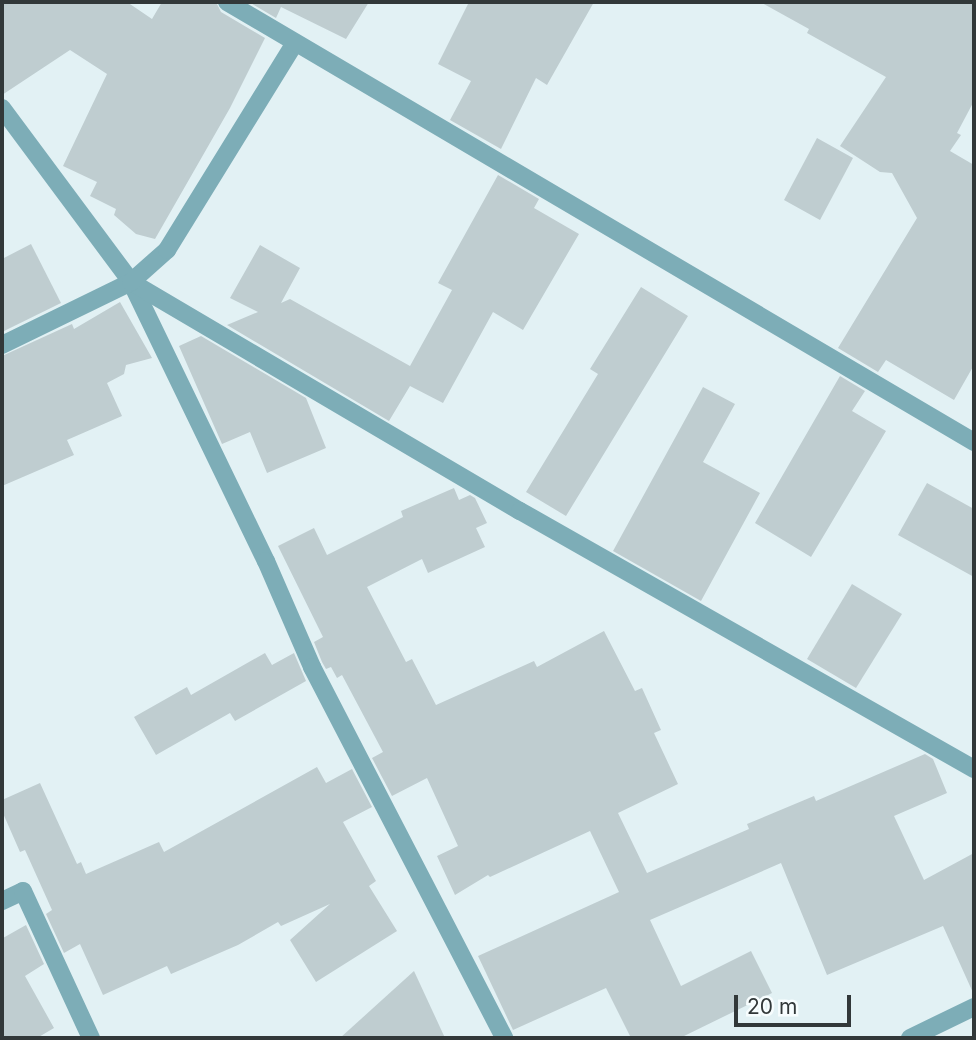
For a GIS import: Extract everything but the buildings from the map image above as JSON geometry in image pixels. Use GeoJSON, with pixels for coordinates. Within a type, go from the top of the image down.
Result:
{"type":"FeatureCollection","features":[{"type":"Feature","properties":{"kind":"street"},"geometry":{"type":"LineString","coordinates":[[227,2],[974,442]]}},
{"type":"Feature","properties":{"kind":"street"},"geometry":{"type":"LineString","coordinates":[[2,345],[131,282],[166,250],[188,220],[295,43]]}},
{"type":"Feature","properties":{"kind":"street"},"geometry":{"type":"LineString","coordinates":[[2,108],[131,282],[266,561],[312,667],[504,1038]]}},
{"type":"Feature","properties":{"kind":"street"},"geometry":{"type":"LineString","coordinates":[[131,282],[520,511],[974,769]]}},
{"type":"Feature","properties":{"kind":"street"},"geometry":{"type":"LineString","coordinates":[[2,901],[23,891],[91,1038]]}},
{"type":"Feature","properties":{"kind":"street"},"geometry":{"type":"LineString","coordinates":[[910,1038],[974,1007]]}}]}
